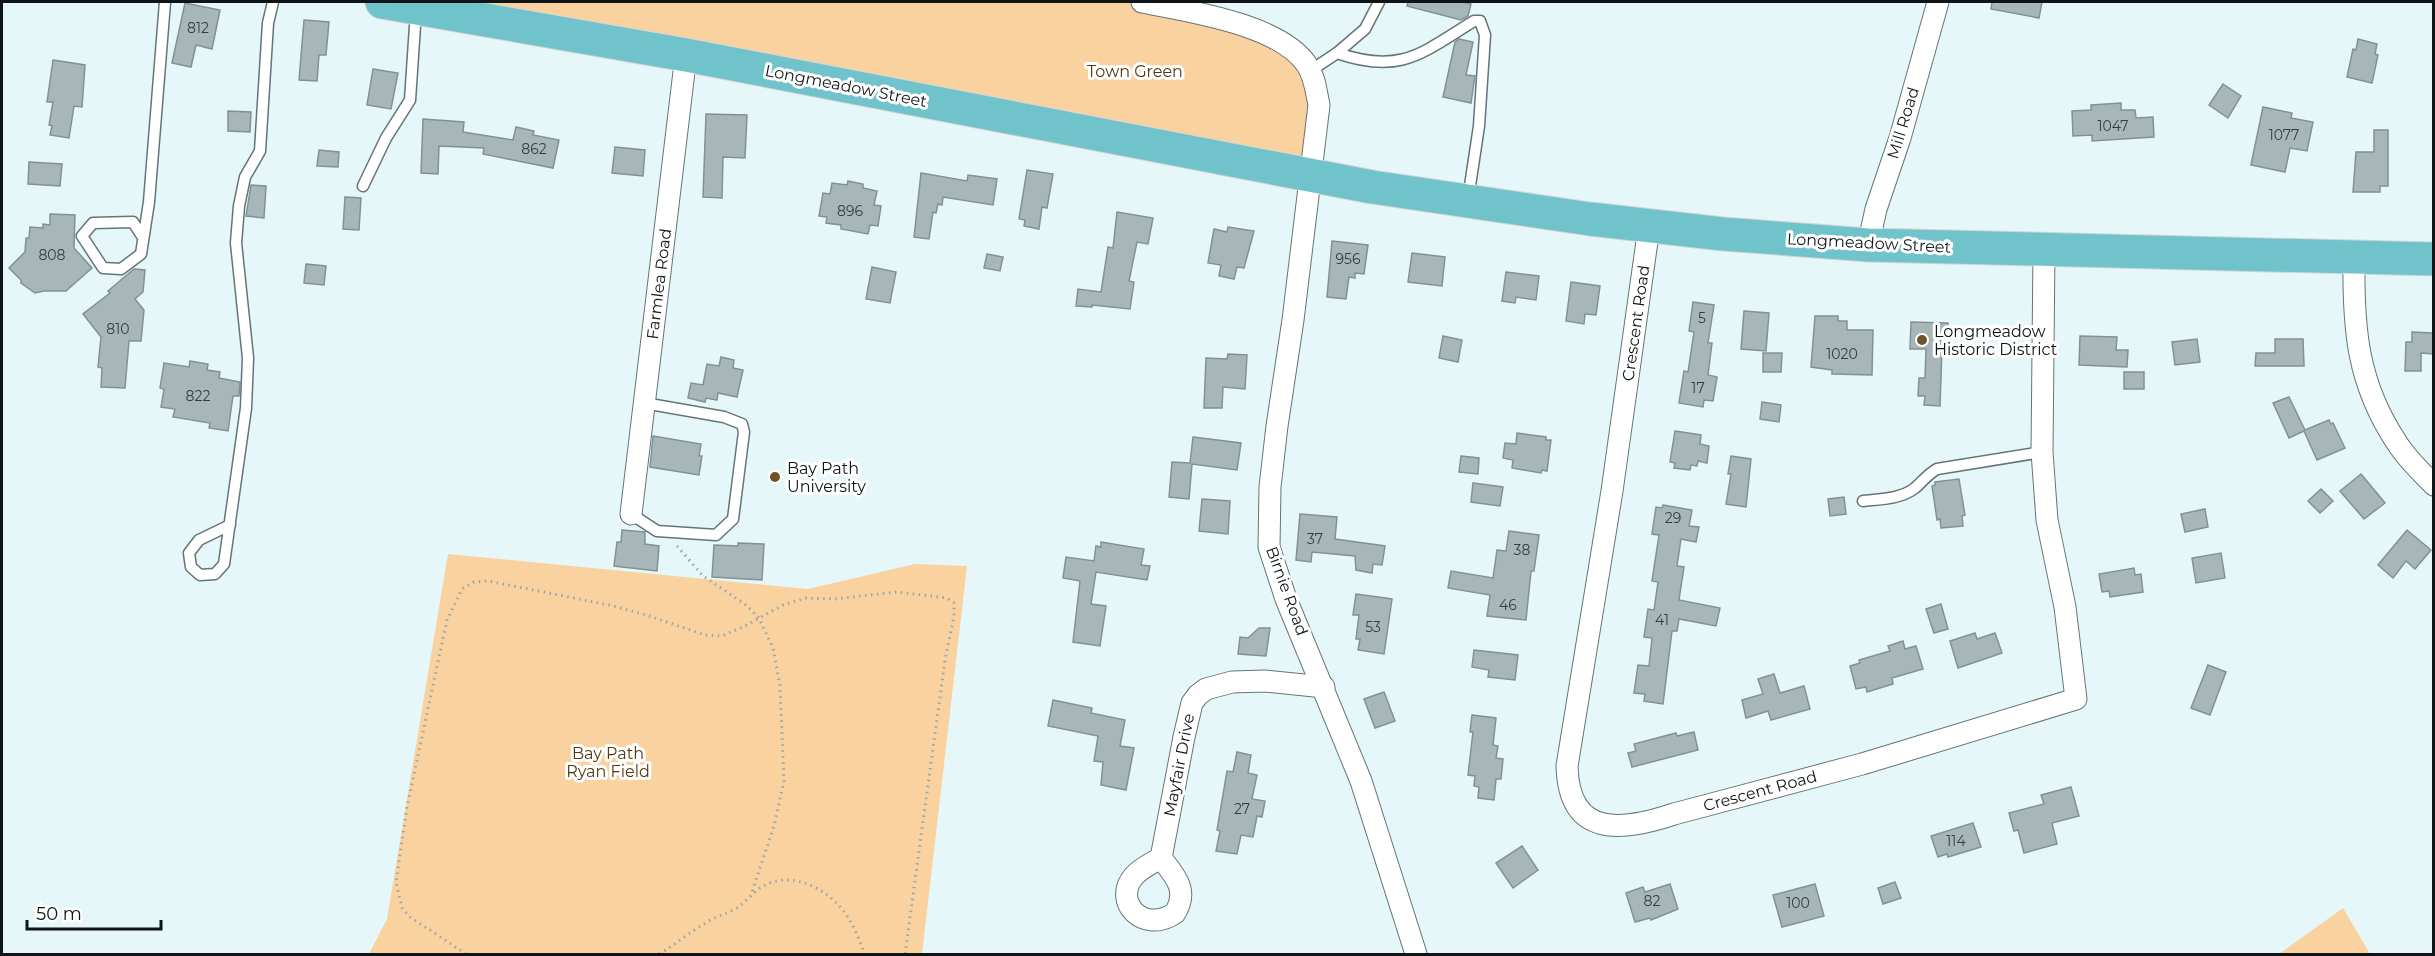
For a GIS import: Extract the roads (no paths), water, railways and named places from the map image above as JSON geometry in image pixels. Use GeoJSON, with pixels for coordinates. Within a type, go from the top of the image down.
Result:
{"type":"FeatureCollection","features":[{"type":"Feature","properties":{"kind":"main road","name":"Longmeadow Street"},"geometry":{"type":"LineString","coordinates":[[382,2],[686,55],[1310,176],[1467,202],[1650,227],[1868,245],[2433,259]]}},
{"type":"Feature","properties":{"kind":"street"},"geometry":{"type":"LineString","coordinates":[[1142,2],[1226,10],[1280,40],[1307,64],[1314,81],[1319,105],[1310,176]]}},
{"type":"Feature","properties":{"kind":"street","name":"Mill Road"},"geometry":{"type":"LineString","coordinates":[[1868,245],[1876,209],[1900,138],[1938,2]]}},
{"type":"Feature","properties":{"kind":"street","name":"Farmlea Road"},"geometry":{"type":"LineString","coordinates":[[631,514],[686,55]]}},
{"type":"Feature","properties":{"kind":"street","name":"Birnie Road"},"geometry":{"type":"LineString","coordinates":[[1310,176],[1293,320],[1274,448],[1268,539],[1278,578],[1361,781],[1416,954]]}},
{"type":"Feature","properties":{"kind":"street","name":"Crescent Road"},"geometry":{"type":"LineString","coordinates":[[1650,227],[1609,512],[1567,766],[1571,793],[1583,812],[1593,820],[1612,827],[1645,824],[1674,814],[1862,764],[2076,699],[2065,607],[2047,520],[2042,452],[2044,250]]}},
{"type":"Feature","properties":{"kind":"street"},"geometry":{"type":"LineString","coordinates":[[2355,258],[2354,310],[2357,345],[2370,388],[2380,414],[2398,444],[2433,485]]}},
{"type":"Feature","properties":{"kind":"street","name":"Mayfair Drive"},"geometry":{"type":"LineString","coordinates":[[1161,858],[1184,736],[1192,703],[1198,695],[1206,689],[1232,682],[1265,681],[1324,687]]}},
{"type":"Feature","properties":{"kind":"lane"},"geometry":{"type":"LineString","coordinates":[[142,236],[133,222],[93,223],[82,236],[103,268],[121,269],[141,254],[149,202],[165,2]]}},
{"type":"Feature","properties":{"kind":"lane"},"geometry":{"type":"LineString","coordinates":[[230,525],[199,540],[189,553],[191,567],[200,575],[215,574],[224,564],[230,525],[246,408],[248,358],[236,243],[239,206],[245,177],[260,152],[268,23],[273,2]]}},
{"type":"Feature","properties":{"kind":"lane"},"geometry":{"type":"LineString","coordinates":[[1310,71],[1337,53],[1365,28],[1379,2]]}},
{"type":"Feature","properties":{"kind":"lane"},"geometry":{"type":"LineString","coordinates":[[363,186],[386,138],[410,100],[416,8]]}},
{"type":"Feature","properties":{"kind":"lane"},"geometry":{"type":"LineString","coordinates":[[1337,53],[1356,59],[1402,61],[1422,54],[1474,21],[1480,21],[1485,34],[1479,126],[1467,202]]}},
{"type":"Feature","properties":{"kind":"lane"},"geometry":{"type":"LineString","coordinates":[[631,514],[657,531],[716,535],[733,519],[744,432],[742,424],[724,417],[644,403]]}},
{"type":"Feature","properties":{"kind":"lane"},"geometry":{"type":"LineString","coordinates":[[1863,501],[1902,495],[1914,489],[1928,474],[1937,469],[2042,452]]}},
{"type":"Feature","properties":{"kind":"place","name":"Longmeadow Historic District"},"geometry":{"type":"Point","coordinates":[1922,340]}},
{"type":"Feature","properties":{"kind":"place","name":"Bay Path University"},"geometry":{"type":"Point","coordinates":[775,477]}},
{"type":"Feature","properties":{"kind":"park label","name":"Town Green"},"geometry":{"type":"Point","coordinates":[1135,71]}},
{"type":"Feature","properties":{"kind":"park label","name":"Bay Path Ryan Field"},"geometry":{"type":"Point","coordinates":[608,762]}}]}
